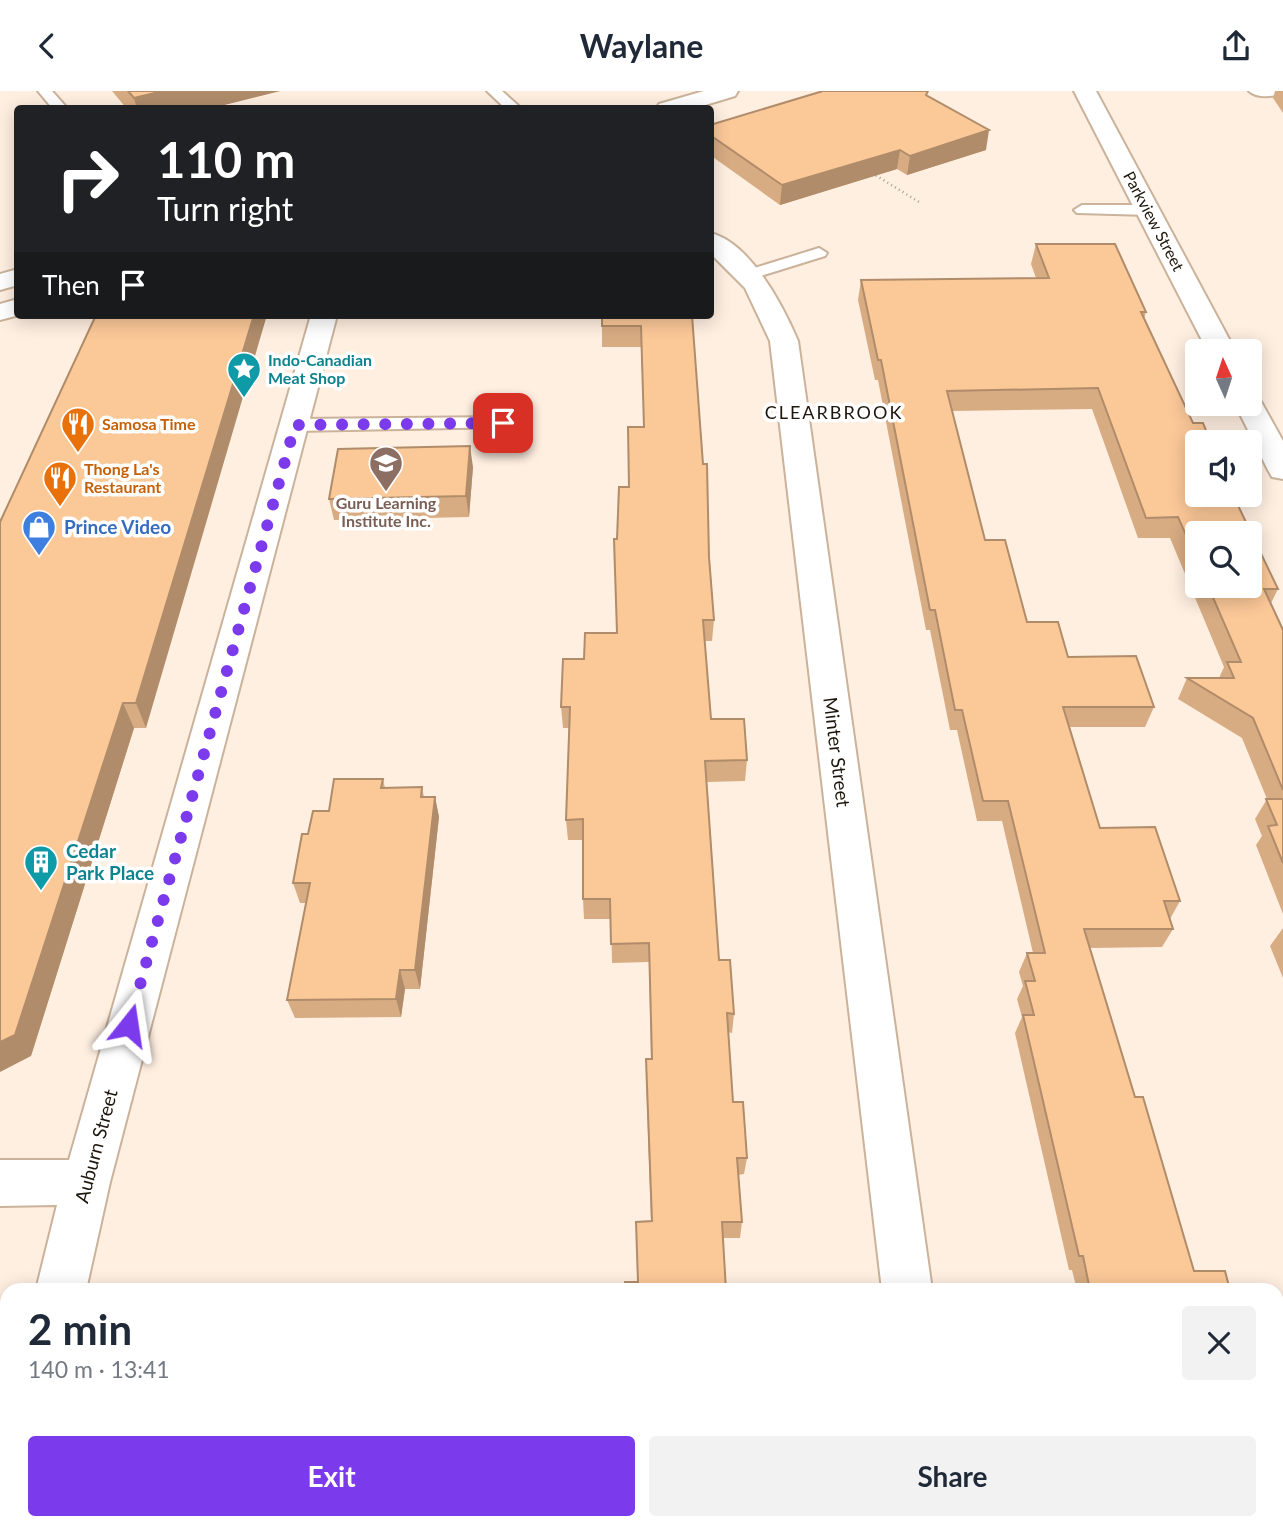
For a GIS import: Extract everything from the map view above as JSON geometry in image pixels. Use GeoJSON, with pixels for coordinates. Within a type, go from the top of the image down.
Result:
{"type":"FeatureCollection","features":[{"type":"Feature","properties":{"kind":"street"},"geometry":{"type":"LineString","coordinates":[[680,105],[727,91]]}},
{"type":"Feature","properties":{"kind":"street","name":"Parkview Street"},"geometry":{"type":"LineString","coordinates":[[1085,91],[1215,339]]}},
{"type":"Feature","properties":{"kind":"street","name":"Minter Street"},"geometry":{"type":"LineString","coordinates":[[714,243],[751,274],[770,307],[784,341],[906,1283]]}},
{"type":"Feature","properties":{"kind":"street","name":"Auburn Street"},"geometry":{"type":"LineString","coordinates":[[63,1283],[86,1182],[323,319]]}},
{"type":"Feature","properties":{"kind":"street"},"geometry":{"type":"LineString","coordinates":[[1256,417],[1283,470]]}},
{"type":"Feature","properties":{"kind":"street"},"geometry":{"type":"LineString","coordinates":[[0,1183],[86,1182]]}},
{"type":"Feature","properties":{"kind":"lane"},"geometry":{"type":"LineString","coordinates":[[45,91],[57,105]]}},
{"type":"Feature","properties":{"kind":"lane"},"geometry":{"type":"LineString","coordinates":[[494,91],[510,105]]}},
{"type":"Feature","properties":{"kind":"lane"},"geometry":{"type":"LineString","coordinates":[[1256,91],[1276,91]]}},
{"type":"Feature","properties":{"kind":"lane"},"geometry":{"type":"LineString","coordinates":[[1082,210],[1149,209]]}},
{"type":"Feature","properties":{"kind":"lane"},"geometry":{"type":"LineString","coordinates":[[751,274],[819,253]]}},
{"type":"Feature","properties":{"kind":"lane"},"geometry":{"type":"LineString","coordinates":[[295,425],[503,423]]}},
{"type":"Feature","properties":{"kind":"path"},"geometry":{"type":"LineString","coordinates":[[868,170],[919,202]]}},
{"type":"Feature","properties":{"kind":"building"},"geometry":{"type":"Polygon","coordinates":[[[128,91],[163,91],[134,98],[128,91]]]}},
{"type":"Feature","properties":{"kind":"building"},"geometry":{"type":"Polygon","coordinates":[[[823,91],[928,91],[926,95],[989,130],[910,156],[900,150],[782,185],[714,138],[714,124],[823,91]]]}},
{"type":"Feature","properties":{"kind":"building"},"geometry":{"type":"Polygon","coordinates":[[[1036,244],[1115,244],[1146,312],[1141,312],[1185,406],[1185,417],[1190,417],[1193,423],[1203,423],[1206,430],[1185,430],[1185,507],[1239,507],[1245,521],[1185,521],[1185,533],[1178,517],[1146,518],[1098,388],[947,391],[985,540],[1005,540],[1027,622],[1058,622],[1068,657],[1136,656],[1154,707],[1063,707],[1100,828],[1155,827],[1180,901],[1164,901],[1173,929],[1084,929],[1135,1097],[1143,1097],[1194,1271],[1225,1271],[1228,1283],[1089,1283],[1083,1256],[1079,1256],[1023,1015],[1034,1015],[1025,981],[1035,981],[1027,953],[1045,953],[1008,801],[983,801],[962,710],[955,710],[935,610],[930,610],[881,360],[878,360],[861,280],[1049,278],[1036,244]]]}},
{"type":"Feature","properties":{"kind":"building"},"geometry":{"type":"Polygon","coordinates":[[[94,319],[253,319],[136,703],[123,703],[15,1035],[0,1042],[0,522],[94,319]]]}},
{"type":"Feature","properties":{"kind":"building"},"geometry":{"type":"Polygon","coordinates":[[[602,319],[692,319],[703,464],[707,464],[709,557],[714,620],[703,620],[711,719],[744,719],[747,760],[705,761],[719,960],[730,960],[734,1014],[727,1013],[733,1102],[743,1102],[747,1158],[737,1158],[742,1222],[722,1222],[726,1283],[625,1283],[638,1282],[636,1222],[652,1221],[646,1059],[652,1059],[649,943],[611,944],[610,899],[583,899],[583,819],[566,820],[570,707],[561,707],[563,659],[584,659],[585,633],[617,633],[614,539],[617,539],[619,487],[629,487],[628,427],[644,427],[641,326],[602,326],[602,319]]]}},
{"type":"Feature","properties":{"kind":"building"},"geometry":{"type":"Polygon","coordinates":[[[470,446],[466,496],[329,499],[338,449],[470,446]]]}},
{"type":"Feature","properties":{"kind":"building"},"geometry":{"type":"Polygon","coordinates":[[[1262,556],[1278,589],[1264,589],[1283,630],[1283,790],[1253,718],[1187,678],[1234,678],[1227,662],[1241,662],[1213,598],[1262,598],[1262,556]]]}},
{"type":"Feature","properties":{"kind":"building"},"geometry":{"type":"Polygon","coordinates":[[[334,779],[383,779],[381,788],[422,787],[421,797],[435,797],[415,970],[400,970],[396,999],[287,1000],[310,883],[293,883],[302,834],[308,834],[313,811],[329,811],[334,779]]]}},
{"type":"Feature","properties":{"kind":"building"},"geometry":{"type":"Polygon","coordinates":[[[1266,799],[1283,799],[1283,863],[1268,826],[1277,825],[1266,799]]]}},
{"type":"Feature","properties":{"kind":"place","name":"Indo-Canadian Meat Shop"},"geometry":{"type":"Point","coordinates":[244,399]}},
{"type":"Feature","properties":{"kind":"place","name":"Samosa Time"},"geometry":{"type":"Point","coordinates":[78,454]}},
{"type":"Feature","properties":{"kind":"place","name":"Guru Learning Institute Inc."},"geometry":{"type":"Point","coordinates":[386,493]}},
{"type":"Feature","properties":{"kind":"place","name":"Thong La's Restaurant"},"geometry":{"type":"Point","coordinates":[60,508]}},
{"type":"Feature","properties":{"kind":"place","name":"Prince Video"},"geometry":{"type":"Point","coordinates":[39,557]}},
{"type":"Feature","properties":{"kind":"place","name":"Cedar Park Place"},"geometry":{"type":"Point","coordinates":[41,892]}},
{"type":"Feature","properties":{"kind":"district","name":"CLEARBROOK"},"geometry":{"type":"Point","coordinates":[834,413]}},
{"type":"Feature","properties":{"kind":"route"},"geometry":{"type":"LineString","coordinates":[[129,1025],[295,425],[503,423]]}}]}
